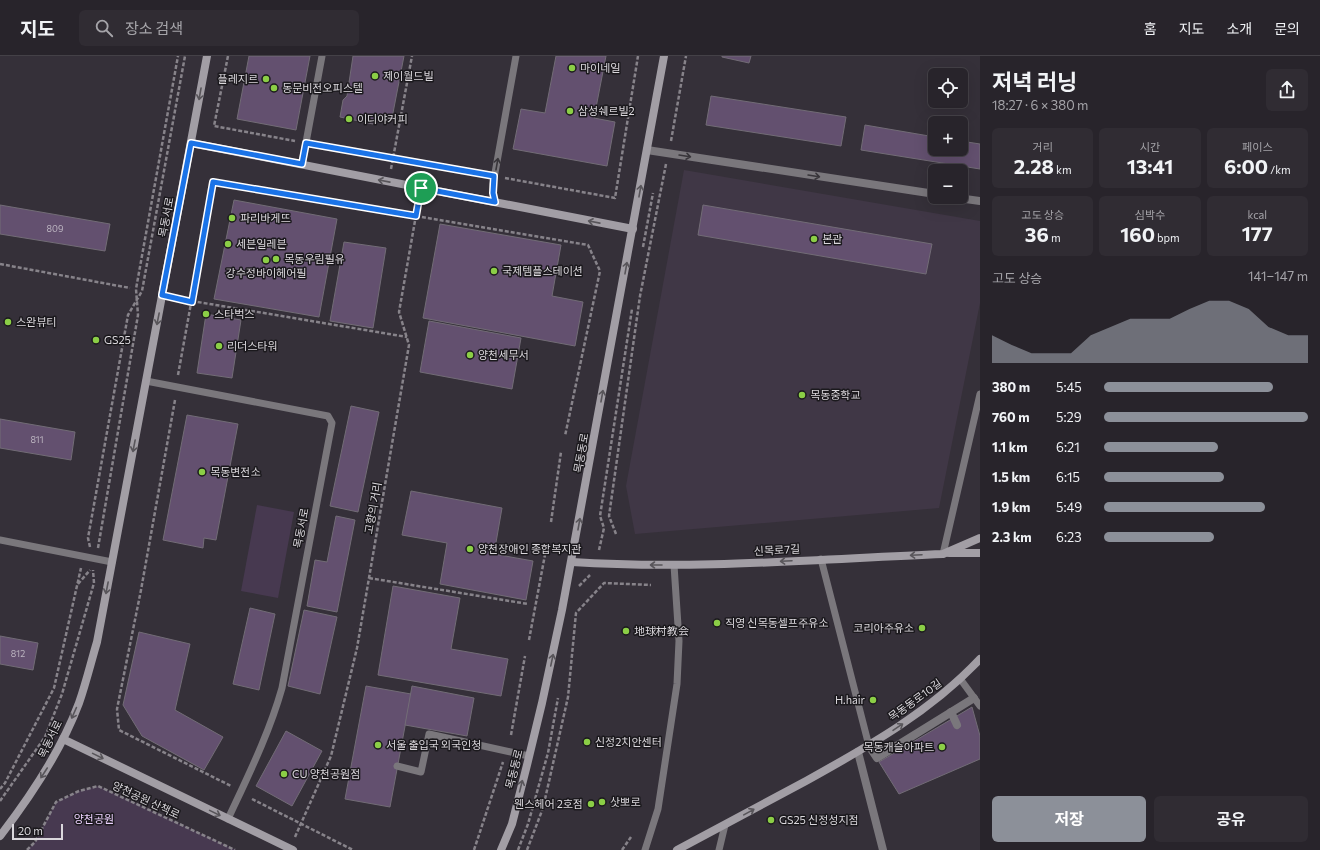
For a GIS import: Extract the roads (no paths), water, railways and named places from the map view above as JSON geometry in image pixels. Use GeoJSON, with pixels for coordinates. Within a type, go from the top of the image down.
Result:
{"type":"FeatureCollection","features":[{"type":"Feature","properties":{"kind":"main road","name":"목동서로"},"geometry":{"type":"LineString","coordinates":[[0,836],[15,817],[48,767],[63,739],[78,703],[97,642],[207,56]]}},
{"type":"Feature","properties":{"kind":"main road","name":"목동동로"},"geometry":{"type":"LineString","coordinates":[[501,850],[512,824],[529,756],[542,703],[572,562],[664,56]]}},
{"type":"Feature","properties":{"kind":"main road"},"geometry":{"type":"LineString","coordinates":[[191,143],[633,229]]}},
{"type":"Feature","properties":{"kind":"main road","name":"신목로7길"},"geometry":{"type":"LineString","coordinates":[[572,562],[613,565],[674,565],[943,554],[980,538]]}},
{"type":"Feature","properties":{"kind":"main road"},"geometry":{"type":"LineString","coordinates":[[943,554],[980,553]]}},
{"type":"Feature","properties":{"kind":"main road","name":"목동동로10길"},"geometry":{"type":"LineString","coordinates":[[677,850],[869,746],[927,707],[961,680],[980,659]]}},
{"type":"Feature","properties":{"kind":"main road"},"geometry":{"type":"LineString","coordinates":[[63,739],[293,850]]}},
{"type":"Feature","properties":{"kind":"street"},"geometry":{"type":"LineString","coordinates":[[647,150],[928,193]]}},
{"type":"Feature","properties":{"kind":"street"},"geometry":{"type":"LineString","coordinates":[[968,199],[980,201]]}},
{"type":"Feature","properties":{"kind":"street"},"geometry":{"type":"LineString","coordinates":[[869,746],[877,758],[974,698]]}},
{"type":"Feature","properties":{"kind":"street"},"geometry":{"type":"LineString","coordinates":[[951,712],[957,725]]}},
{"type":"Feature","properties":{"kind":"street"},"geometry":{"type":"LineString","coordinates":[[858,752],[882,850]]}},
{"type":"Feature","properties":{"kind":"lane"},"geometry":{"type":"LineString","coordinates":[[302,164],[322,56]]}},
{"type":"Feature","properties":{"kind":"lane"},"geometry":{"type":"LineString","coordinates":[[495,202],[493,193],[494,176],[516,56]]}},
{"type":"Feature","properties":{"kind":"lane","name":"목동서로"},"geometry":{"type":"LineString","coordinates":[[146,381],[328,416],[332,423],[282,688],[275,714],[228,819]]}},
{"type":"Feature","properties":{"kind":"lane"},"geometry":{"type":"LineString","coordinates":[[943,554],[980,394]]}},
{"type":"Feature","properties":{"kind":"lane"},"geometry":{"type":"LineString","coordinates":[[0,540],[112,562]]}},
{"type":"Feature","properties":{"kind":"lane"},"geometry":{"type":"LineString","coordinates":[[821,559],[869,746]]}},
{"type":"Feature","properties":{"kind":"lane"},"geometry":{"type":"LineString","coordinates":[[645,850],[658,809],[676,684],[679,641],[674,565]]}},
{"type":"Feature","properties":{"kind":"lane"},"geometry":{"type":"LineString","coordinates":[[961,680],[980,706]]}},
{"type":"Feature","properties":{"kind":"lane"},"geometry":{"type":"LineString","coordinates":[[397,766],[421,772],[429,734],[529,756]]}},
{"type":"Feature","properties":{"kind":"lane"},"geometry":{"type":"LineString","coordinates":[[719,850],[724,825]]}},
{"type":"Feature","properties":{"kind":"place","name":"마이네일"},"geometry":{"type":"Point","coordinates":[572,68]}},
{"type":"Feature","properties":{"kind":"place","name":"제이월드빌"},"geometry":{"type":"Point","coordinates":[375,76]}},
{"type":"Feature","properties":{"kind":"place","name":"플레지르"},"geometry":{"type":"Point","coordinates":[266,79]}},
{"type":"Feature","properties":{"kind":"place","name":"동문비전오피스텔"},"geometry":{"type":"Point","coordinates":[274,88]}},
{"type":"Feature","properties":{"kind":"place","name":"삼성쉐르빌2"},"geometry":{"type":"Point","coordinates":[570,111]}},
{"type":"Feature","properties":{"kind":"place","name":"이디야커피"},"geometry":{"type":"Point","coordinates":[349,119]}},
{"type":"Feature","properties":{"kind":"place","name":"파리바게뜨"},"geometry":{"type":"Point","coordinates":[232,218]}},
{"type":"Feature","properties":{"kind":"place","name":"본관"},"geometry":{"type":"Point","coordinates":[814,239]}},
{"type":"Feature","properties":{"kind":"place","name":"세븐일레븐"},"geometry":{"type":"Point","coordinates":[228,244]}},
{"type":"Feature","properties":{"kind":"place","name":"목동우림필유"},"geometry":{"type":"Point","coordinates":[276,259]}},
{"type":"Feature","properties":{"kind":"place","name":"강수정바이헤어필"},"geometry":{"type":"Point","coordinates":[266,260]}},
{"type":"Feature","properties":{"kind":"place","name":"국제템플스테이션"},"geometry":{"type":"Point","coordinates":[494,271]}},
{"type":"Feature","properties":{"kind":"place","name":"스타벅스"},"geometry":{"type":"Point","coordinates":[206,314]}},
{"type":"Feature","properties":{"kind":"place","name":"스완뷰티"},"geometry":{"type":"Point","coordinates":[8,322]}},
{"type":"Feature","properties":{"kind":"place","name":"GS25"},"geometry":{"type":"Point","coordinates":[96,340]}},
{"type":"Feature","properties":{"kind":"place","name":"리더스타워"},"geometry":{"type":"Point","coordinates":[219,346]}},
{"type":"Feature","properties":{"kind":"place","name":"양천세무서"},"geometry":{"type":"Point","coordinates":[470,355]}},
{"type":"Feature","properties":{"kind":"place","name":"목동중학교"},"geometry":{"type":"Point","coordinates":[802,395]}},
{"type":"Feature","properties":{"kind":"place","name":"목동변전소"},"geometry":{"type":"Point","coordinates":[202,472]}},
{"type":"Feature","properties":{"kind":"place","name":"양천장애인 종합복지관"},"geometry":{"type":"Point","coordinates":[470,549]}},
{"type":"Feature","properties":{"kind":"place","name":"직영 신목동셀프주유소"},"geometry":{"type":"Point","coordinates":[717,623]}},
{"type":"Feature","properties":{"kind":"place","name":"코리아주유소"},"geometry":{"type":"Point","coordinates":[922,628]}},
{"type":"Feature","properties":{"kind":"place","name":"地球村教会"},"geometry":{"type":"Point","coordinates":[626,631]}},
{"type":"Feature","properties":{"kind":"place","name":"H.hair"},"geometry":{"type":"Point","coordinates":[873,700]}},
{"type":"Feature","properties":{"kind":"place","name":"신정2치안센터"},"geometry":{"type":"Point","coordinates":[587,742]}},
{"type":"Feature","properties":{"kind":"place","name":"서울 출입국 외국인청"},"geometry":{"type":"Point","coordinates":[378,745]}},
{"type":"Feature","properties":{"kind":"place","name":"목동캐슬아파트"},"geometry":{"type":"Point","coordinates":[942,747]}},
{"type":"Feature","properties":{"kind":"place","name":"CU 양천공원점"},"geometry":{"type":"Point","coordinates":[284,774]}},
{"type":"Feature","properties":{"kind":"place","name":"삿뽀로"},"geometry":{"type":"Point","coordinates":[602,802]}},
{"type":"Feature","properties":{"kind":"place","name":"웬스헤어 2호점"},"geometry":{"type":"Point","coordinates":[591,804]}},
{"type":"Feature","properties":{"kind":"place","name":"GS25 신정성지점"},"geometry":{"type":"Point","coordinates":[771,820]}},
{"type":"Feature","properties":{"kind":"park label","name":"양천공원"},"geometry":{"type":"Point","coordinates":[94,819]}}]}
